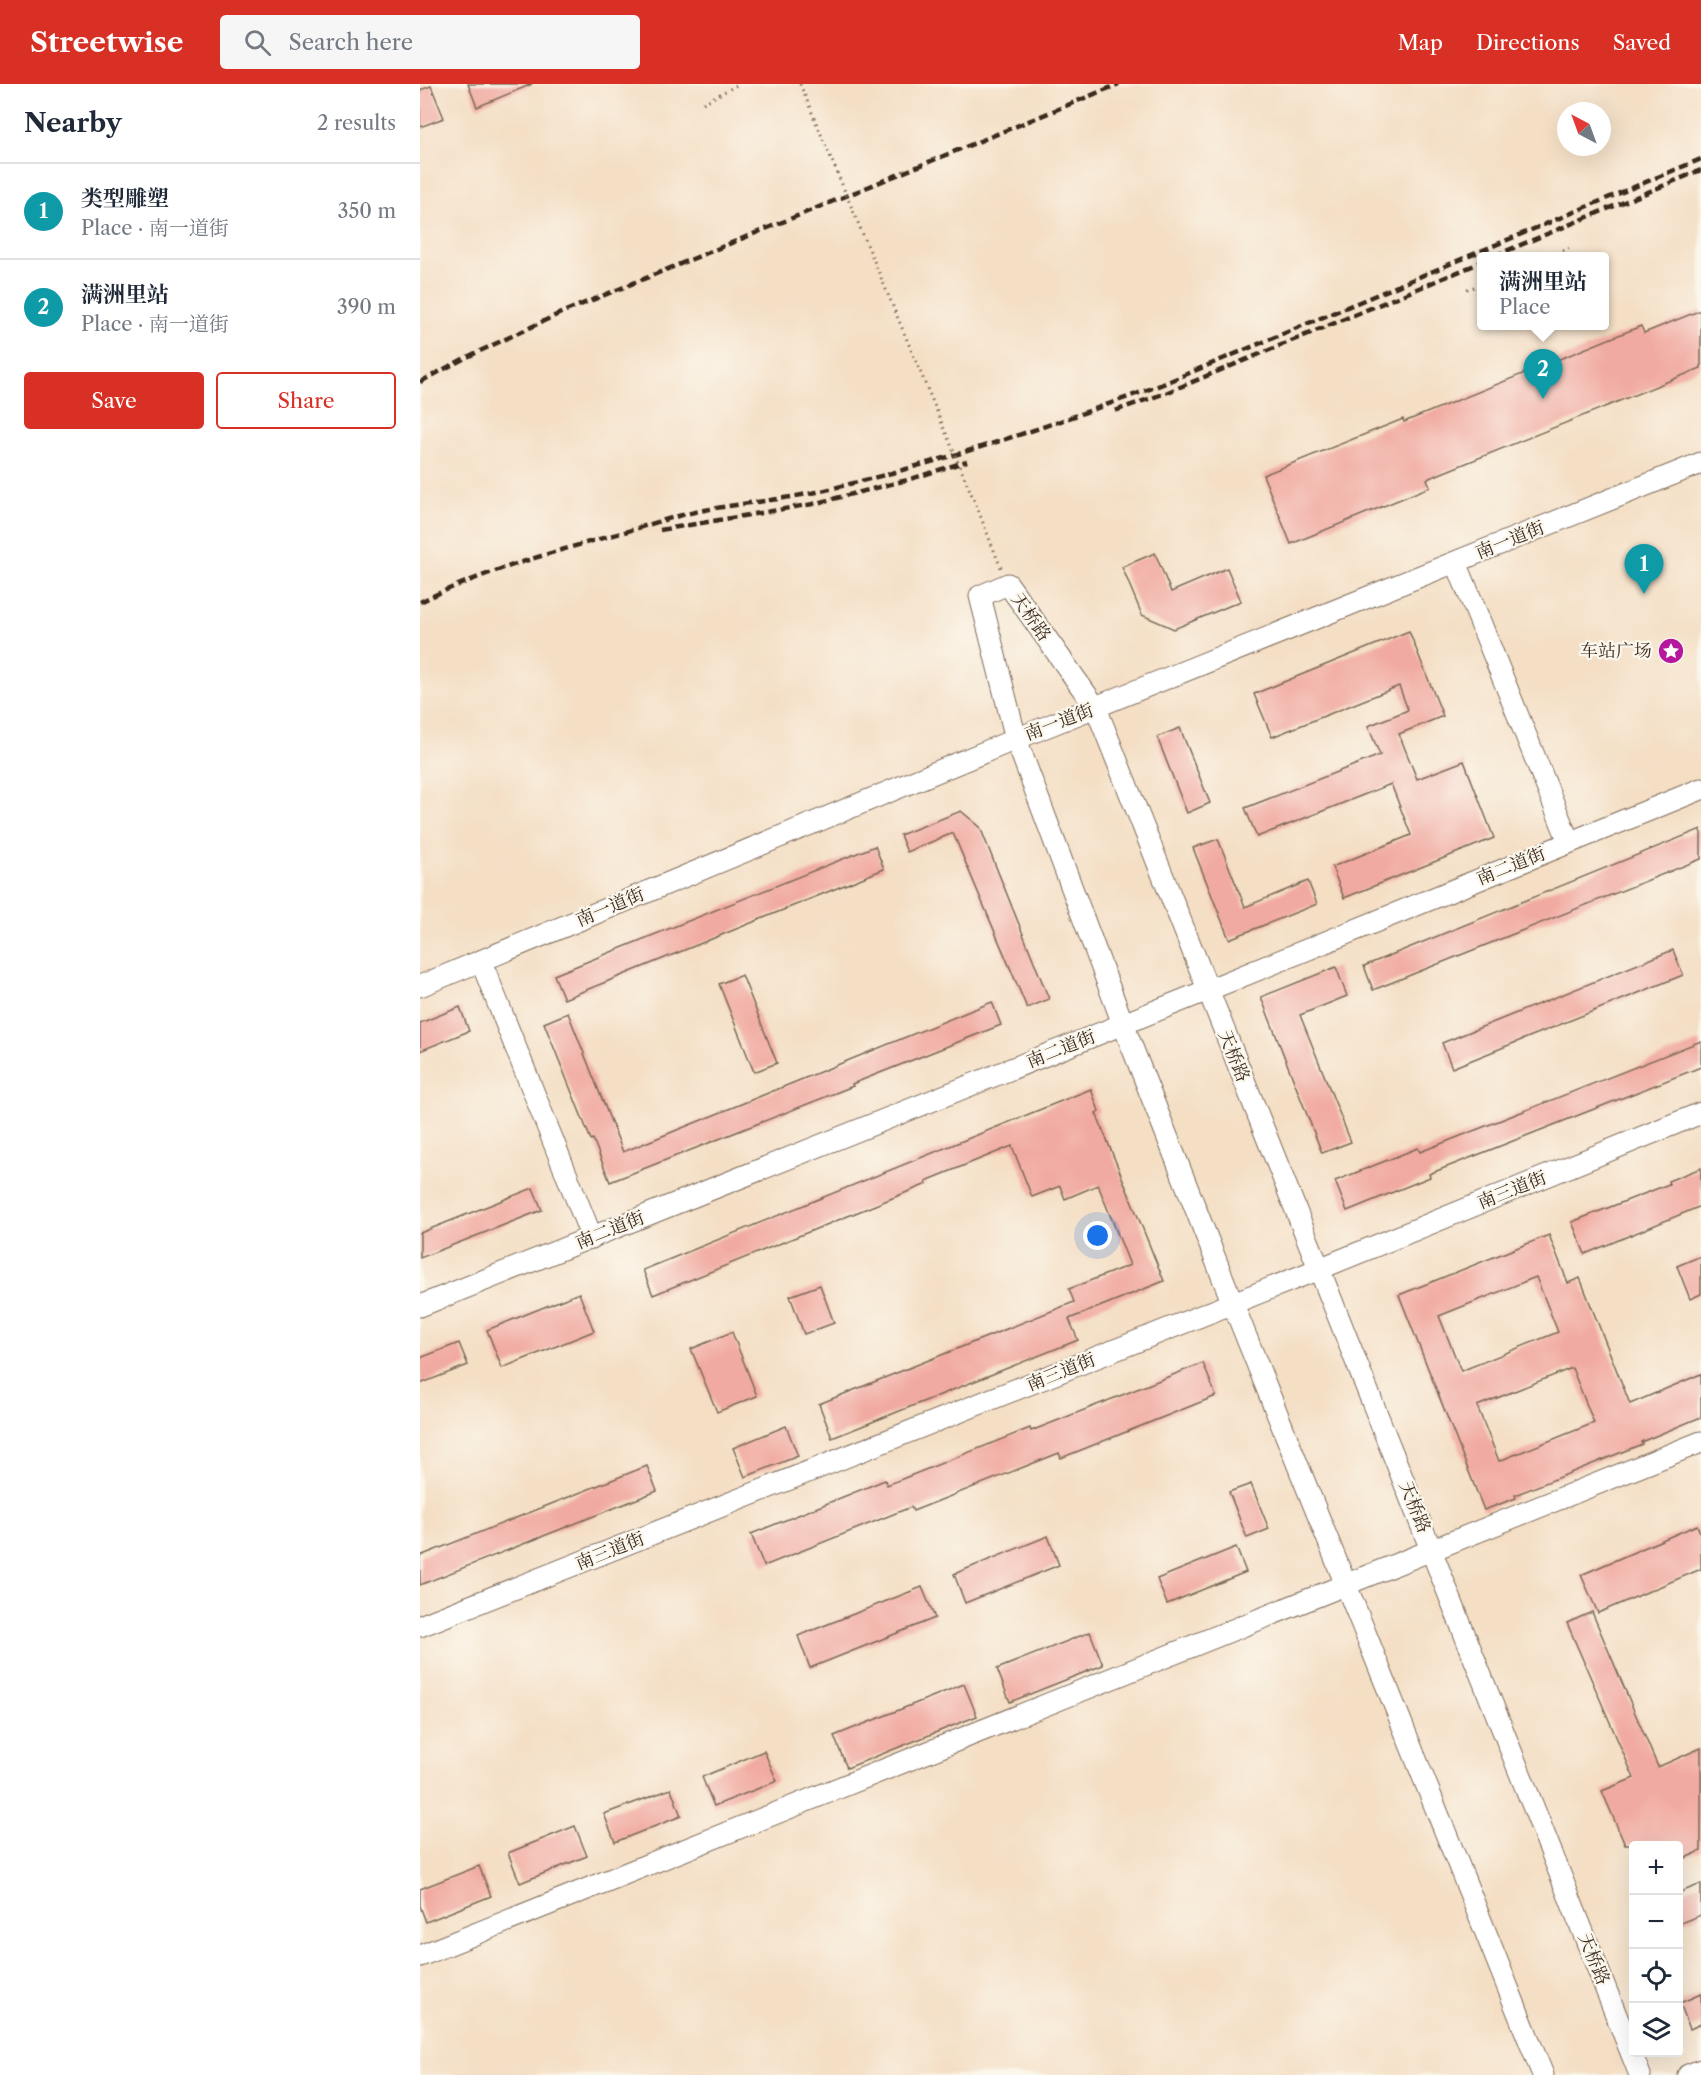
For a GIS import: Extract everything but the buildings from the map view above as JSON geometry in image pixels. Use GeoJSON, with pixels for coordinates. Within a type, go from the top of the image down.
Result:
{"type":"FeatureCollection","features":[{"type":"Feature","properties":{"kind":"street","name":"南一道街"},"geometry":{"type":"LineString","coordinates":[[420,986],[1016,739],[1701,463]]}},
{"type":"Feature","properties":{"kind":"street"},"geometry":{"type":"LineString","coordinates":[[1456,562],[1569,842]]}},
{"type":"Feature","properties":{"kind":"street","name":"天桥路"},"geometry":{"type":"LineString","coordinates":[[1543,2075],[1233,1304],[1123,1024],[1016,739],[980,596],[1008,584],[1096,708],[1640,2075]]}},
{"type":"Feature","properties":{"kind":"street","name":"南二道街"},"geometry":{"type":"LineString","coordinates":[[420,1306],[1208,990],[1701,789]]}},
{"type":"Feature","properties":{"kind":"street"},"geometry":{"type":"LineString","coordinates":[[481,961],[592,1238]]}},
{"type":"Feature","properties":{"kind":"street","name":"南三道街"},"geometry":{"type":"LineString","coordinates":[[420,1626],[1233,1304],[1701,1113]]}},
{"type":"Feature","properties":{"kind":"street"},"geometry":{"type":"LineString","coordinates":[[420,1956],[1701,1442]]}},
{"type":"Feature","properties":{"kind":"street"},"geometry":{"type":"LineString","coordinates":[[1688,2075],[1701,2070]]}},
{"type":"Feature","properties":{"kind":"path"},"geometry":{"type":"LineString","coordinates":[[703,103],[739,84]]}},
{"type":"Feature","properties":{"kind":"path"},"geometry":{"type":"LineString","coordinates":[[800,84],[1008,584]]}},
{"type":"Feature","properties":{"kind":"path"},"geometry":{"type":"LineString","coordinates":[[1560,252],[1569,248]]}},
{"type":"Feature","properties":{"kind":"path"},"geometry":{"type":"LineString","coordinates":[[1467,289],[1477,286]]}},
{"type":"Feature","properties":{"kind":"railway"},"geometry":{"type":"LineString","coordinates":[[420,382],[563,312],[1119,84]]}},
{"type":"Feature","properties":{"kind":"railway"},"geometry":{"type":"LineString","coordinates":[[1479,252],[1701,159]]}},
{"type":"Feature","properties":{"kind":"railway"},"geometry":{"type":"LineString","coordinates":[[1504,252],[1701,170]]}},
{"type":"Feature","properties":{"kind":"railway"},"geometry":{"type":"LineString","coordinates":[[420,602],[519,563],[674,517],[817,492],[992,444],[1163,384],[1477,253]]}},
{"type":"Feature","properties":{"kind":"railway"},"geometry":{"type":"LineString","coordinates":[[1115,411],[1168,392],[1477,264]]}},
{"type":"Feature","properties":{"kind":"railway"},"geometry":{"type":"LineString","coordinates":[[660,530],[813,504],[911,479],[967,461]]}},
{"type":"Feature","properties":{"kind":"place","name":"满洲里站"},"geometry":{"type":"Point","coordinates":[1543,399]}},
{"type":"Feature","properties":{"kind":"place","name":"类型雕塑"},"geometry":{"type":"Point","coordinates":[1644,594]}},
{"type":"Feature","properties":{"kind":"place","name":"车站广场"},"geometry":{"type":"Point","coordinates":[1671,651]}}]}
